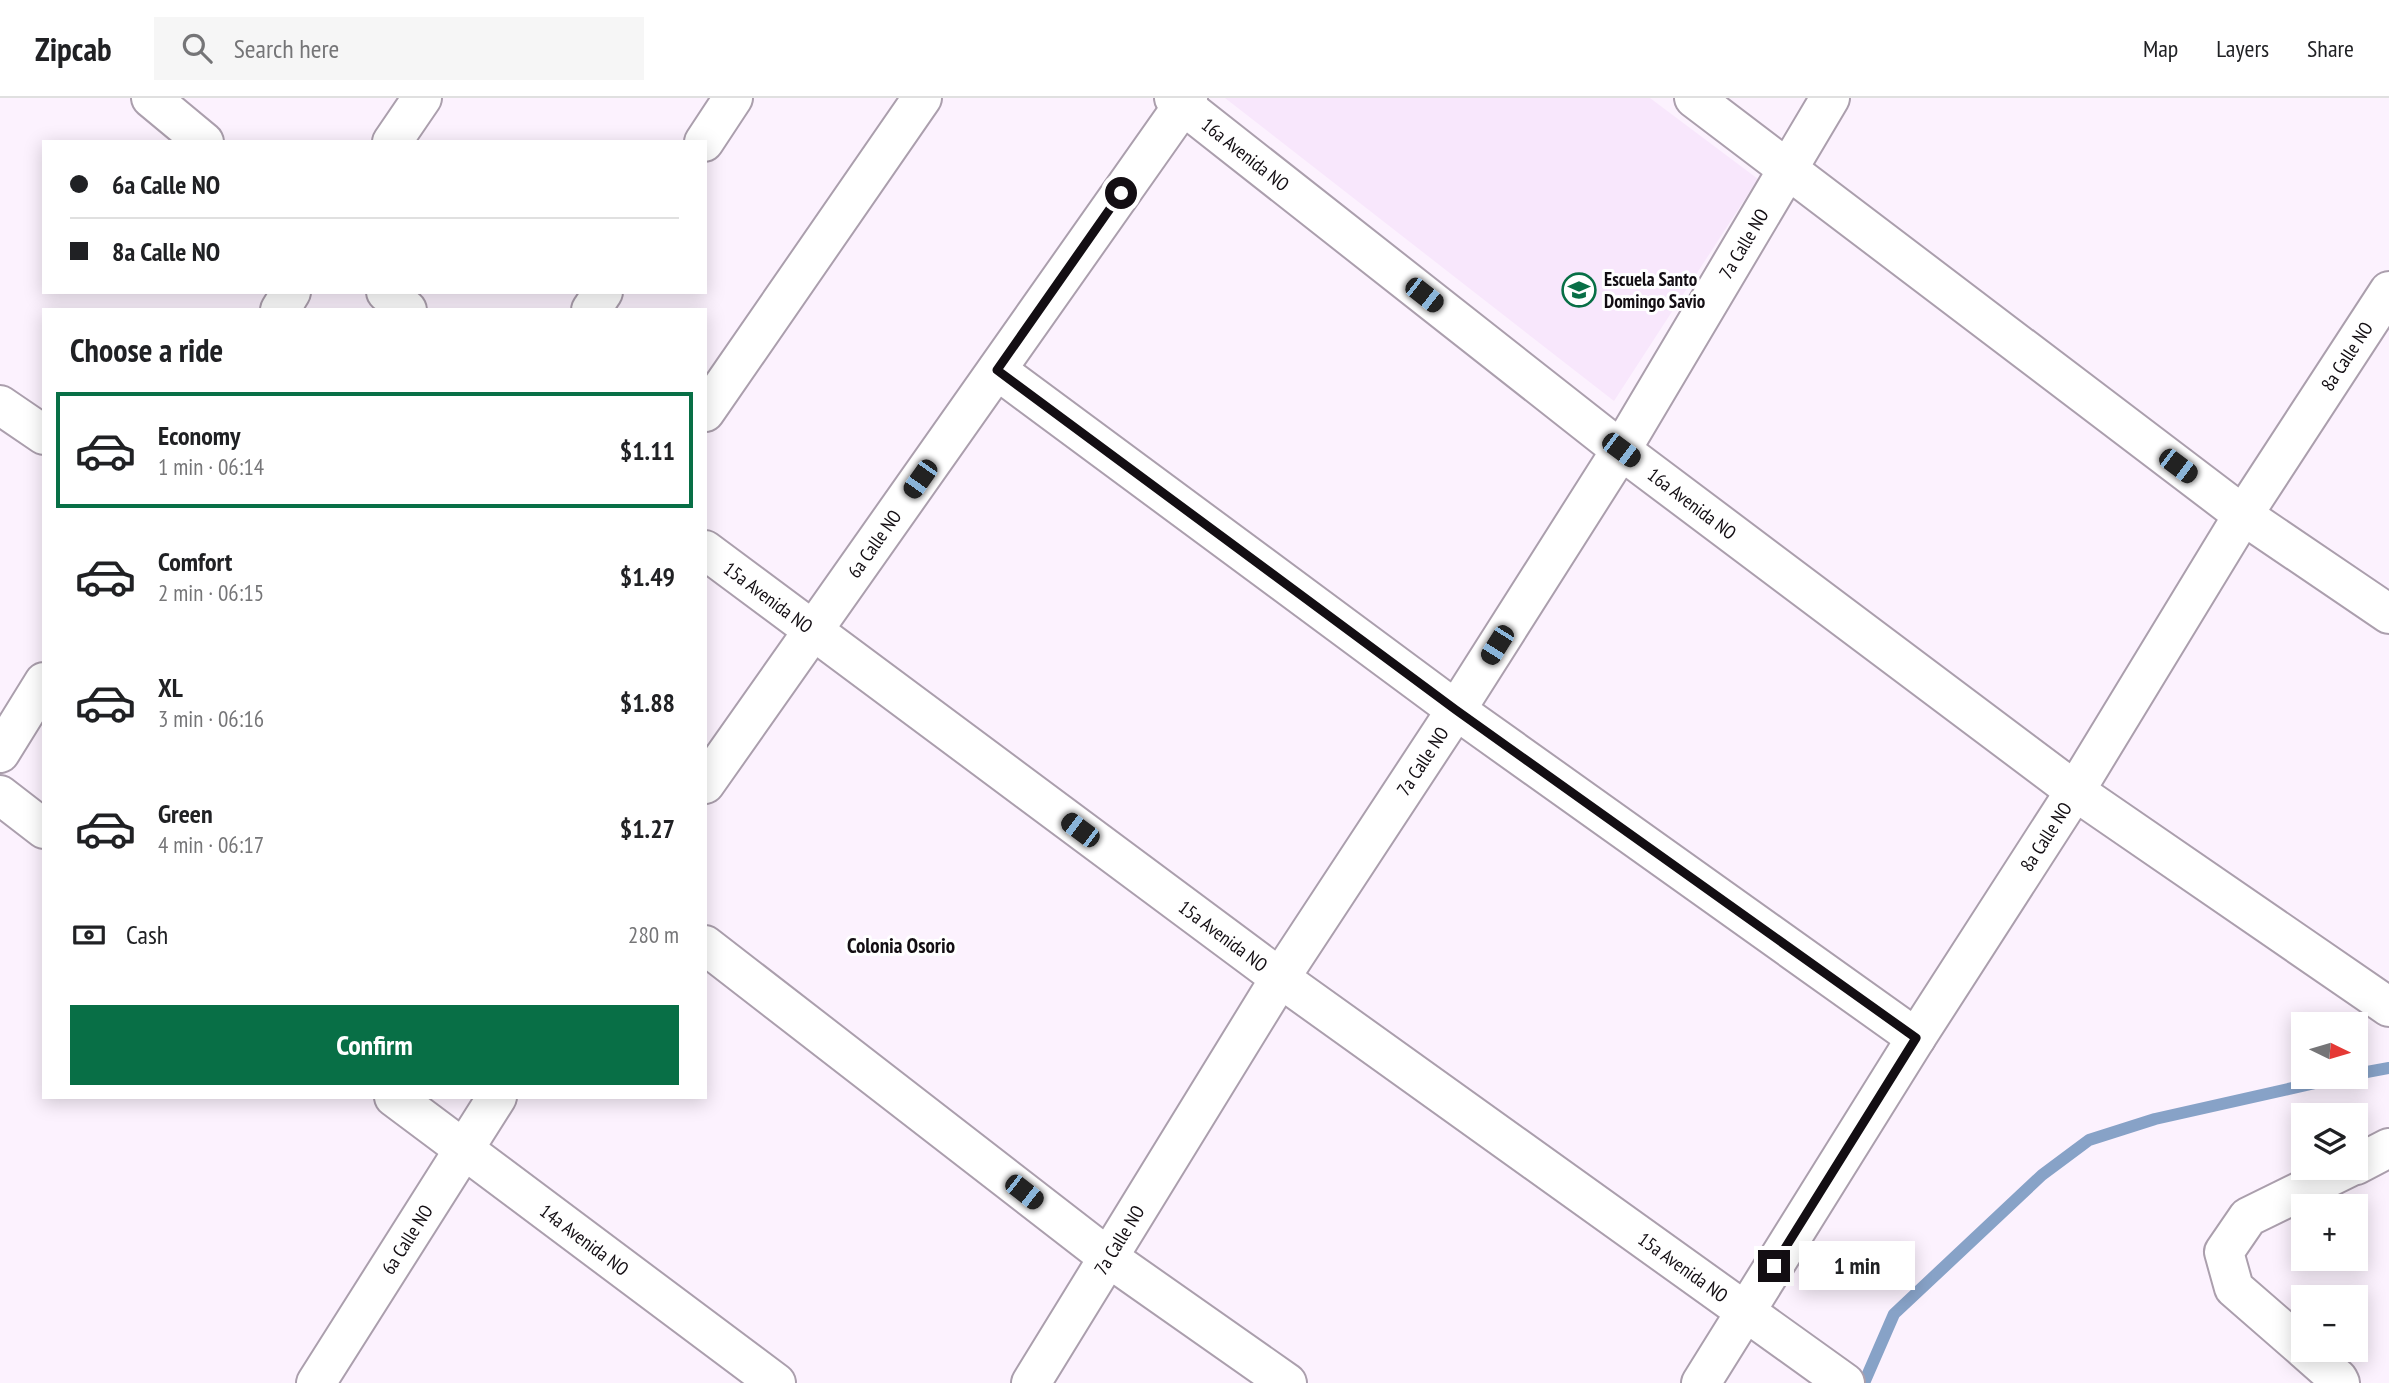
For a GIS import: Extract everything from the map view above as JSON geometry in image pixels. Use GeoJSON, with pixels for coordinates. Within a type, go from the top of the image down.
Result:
{"type":"FeatureCollection","features":[{"type":"Feature","properties":{"kind":"street"},"geometry":{"type":"LineString","coordinates":[[151,98],[202,140]]}},
{"type":"Feature","properties":{"kind":"street"},"geometry":{"type":"LineString","coordinates":[[393,140],[422,98]]}},
{"type":"Feature","properties":{"kind":"street"},"geometry":{"type":"LineString","coordinates":[[705,140],[733,98]]}},
{"type":"Feature","properties":{"kind":"street"},"geometry":{"type":"LineString","coordinates":[[707,409],[922,98]]}},
{"type":"Feature","properties":{"kind":"street"},"geometry":{"type":"LineString","coordinates":[[1694,98],[2243,515],[2389,614]]}},
{"type":"Feature","properties":{"kind":"street","name":"7a Calle NO"},"geometry":{"type":"LineString","coordinates":[[1031,1383],[1280,978],[1456,710],[1621,450],[1830,98]]}},
{"type":"Feature","properties":{"kind":"street","name":"6a Calle NO"},"geometry":{"type":"LineString","coordinates":[[707,781],[997,370],[1182,100]]}},
{"type":"Feature","properties":{"kind":"street","name":"16a Avenida NO"},"geometry":{"type":"LineString","coordinates":[[1182,100],[1621,450],[2075,791],[2389,1007]]}},
{"type":"Feature","properties":{"kind":"street","name":"8a Calle NO"},"geometry":{"type":"LineString","coordinates":[[1701,1383],[1916,1038],[2075,791],[2243,515],[2389,291]]}},
{"type":"Feature","properties":{"kind":"street"},"geometry":{"type":"LineString","coordinates":[[388,294],[405,308]]}},
{"type":"Feature","properties":{"kind":"street"},"geometry":{"type":"LineString","coordinates":[[997,370],[1456,710],[1916,1038]]}},
{"type":"Feature","properties":{"kind":"street"},"geometry":{"type":"LineString","coordinates":[[0,405],[42,434]]}},
{"type":"Feature","properties":{"kind":"street","name":"15a Avenida NO"},"geometry":{"type":"LineString","coordinates":[[707,552],[1280,978],[1842,1381]]}},
{"type":"Feature","properties":{"kind":"street"},"geometry":{"type":"LineString","coordinates":[[0,753],[42,685]]}},
{"type":"Feature","properties":{"kind":"street"},"geometry":{"type":"LineString","coordinates":[[0,795],[42,827]]}},
{"type":"Feature","properties":{"kind":"street"},"geometry":{"type":"LineString","coordinates":[[707,947],[1109,1258],[1287,1383]]}},
{"type":"Feature","properties":{"kind":"street","name":"14a Avenida NO"},"geometry":{"type":"LineString","coordinates":[[397,1099],[776,1383]]}},
{"type":"Feature","properties":{"kind":"street","name":"6a Calle NO"},"geometry":{"type":"LineString","coordinates":[[316,1383],[496,1099]]}},
{"type":"Feature","properties":{"kind":"street"},"geometry":{"type":"LineString","coordinates":[[2368,1159],[2389,1148]]}},
{"type":"Feature","properties":{"kind":"street"},"geometry":{"type":"LineString","coordinates":[[2291,1338],[2234,1288],[2224,1252],[2248,1217],[2323,1180]]}},
{"type":"Feature","properties":{"kind":"street"},"geometry":{"type":"LineString","coordinates":[[2319,1362],[2340,1383]]}},
{"type":"Feature","properties":{"kind":"shaded area","name":"Escuela Santo Domingo Savio"},"geometry":{"type":"Polygon","coordinates":[[[1225,98],[1650,98],[1758,179],[1614,401],[1225,98]]]}},
{"type":"Feature","properties":{"kind":"waterway"},"geometry":{"type":"LineString","coordinates":[[2368,1072],[2389,1068]]}},
{"type":"Feature","properties":{"kind":"waterway"},"geometry":{"type":"LineString","coordinates":[[1864,1383],[1894,1314],[2042,1175],[2089,1140],[2155,1119],[2291,1088]]}},
{"type":"Feature","properties":{"kind":"place","name":"Escuela Santo Domingo Savio"},"geometry":{"type":"Point","coordinates":[1579,290]}},
{"type":"Feature","properties":{"kind":"district","name":"Colonia Osorio"},"geometry":{"type":"Point","coordinates":[901,946]}},
{"type":"Feature","properties":{"kind":"route"},"geometry":{"type":"LineString","coordinates":[[1121,193],[997,370],[1456,710],[1916,1038],[1774,1266]]}}]}
